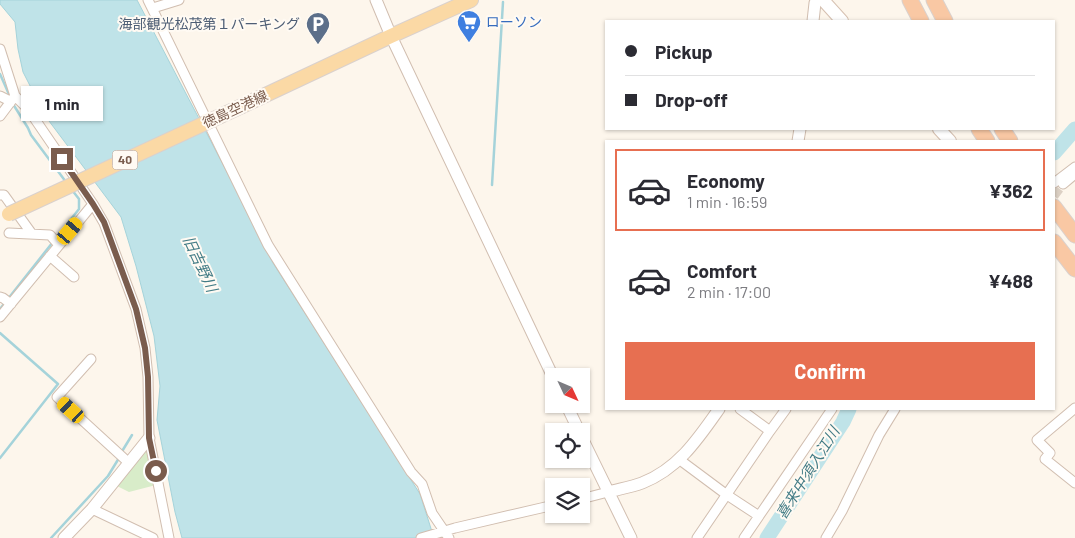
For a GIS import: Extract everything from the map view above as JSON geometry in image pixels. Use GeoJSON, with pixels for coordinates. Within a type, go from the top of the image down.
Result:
{"type":"FeatureCollection","features":[{"type":"Feature","properties":{"kind":"highway"},"geometry":{"type":"LineString","coordinates":[[910,0],[920,20]]}},
{"type":"Feature","properties":{"kind":"highway"},"geometry":{"type":"LineString","coordinates":[[934,0],[944,20]]}},
{"type":"Feature","properties":{"kind":"highway"},"geometry":{"type":"LineString","coordinates":[[1055,208],[1075,235]]}},
{"type":"Feature","properties":{"kind":"highway"},"geometry":{"type":"LineString","coordinates":[[1055,243],[1075,269]]}},
{"type":"Feature","properties":{"kind":"main road","name":"徳島空港線"},"geometry":{"type":"LineString","coordinates":[[4,217],[471,0]]}},
{"type":"Feature","properties":{"kind":"main road"},"geometry":{"type":"LineString","coordinates":[[822,0],[841,20]]}},
{"type":"Feature","properties":{"kind":"main road"},"geometry":{"type":"LineString","coordinates":[[940,130],[949,140]]}},
{"type":"Feature","properties":{"kind":"street"},"geometry":{"type":"LineString","coordinates":[[179,0],[151,4],[268,245],[411,472],[422,484],[432,513],[444,534]]}},
{"type":"Feature","properties":{"kind":"street"},"geometry":{"type":"LineString","coordinates":[[376,0],[391,36],[549,368]]}},
{"type":"Feature","properties":{"kind":"street"},"geometry":{"type":"LineString","coordinates":[[813,20],[817,0]]}},
{"type":"Feature","properties":{"kind":"street"},"geometry":{"type":"LineString","coordinates":[[0,49],[13,100]]}},
{"type":"Feature","properties":{"kind":"street"},"geometry":{"type":"LineString","coordinates":[[0,96],[13,100],[28,109],[104,222],[136,309],[145,348],[148,377],[149,438],[169,538]]}},
{"type":"Feature","properties":{"kind":"street"},"geometry":{"type":"LineString","coordinates":[[0,116],[13,100]]}},
{"type":"Feature","properties":{"kind":"street"},"geometry":{"type":"LineString","coordinates":[[1059,183],[1075,167]]}},
{"type":"Feature","properties":{"kind":"street"},"geometry":{"type":"LineString","coordinates":[[1059,183],[1075,174]]}},
{"type":"Feature","properties":{"kind":"street"},"geometry":{"type":"LineString","coordinates":[[0,194],[4,195],[32,234]]}},
{"type":"Feature","properties":{"kind":"street"},"geometry":{"type":"LineString","coordinates":[[0,317],[50,256],[56,241],[93,204]]}},
{"type":"Feature","properties":{"kind":"street"},"geometry":{"type":"LineString","coordinates":[[9,233],[50,235],[56,241]]}},
{"type":"Feature","properties":{"kind":"street"},"geometry":{"type":"LineString","coordinates":[[50,256],[74,278]]}},
{"type":"Feature","properties":{"kind":"street"},"geometry":{"type":"LineString","coordinates":[[2,298],[11,304]]}},
{"type":"Feature","properties":{"kind":"street"},"geometry":{"type":"LineString","coordinates":[[90,359],[57,397],[129,463]]}},
{"type":"Feature","properties":{"kind":"street"},"geometry":{"type":"LineString","coordinates":[[1075,408],[1036,440],[1050,454],[1045,459],[1075,483]]}},
{"type":"Feature","properties":{"kind":"street"},"geometry":{"type":"LineString","coordinates":[[590,497],[642,483],[674,465],[690,449],[718,410]]}},
{"type":"Feature","properties":{"kind":"street"},"geometry":{"type":"LineString","coordinates":[[741,410],[770,431]]}},
{"type":"Feature","properties":{"kind":"street"},"geometry":{"type":"LineString","coordinates":[[697,538],[785,410]]}},
{"type":"Feature","properties":{"kind":"street"},"geometry":{"type":"LineString","coordinates":[[744,538],[831,410]]}},
{"type":"Feature","properties":{"kind":"street"},"geometry":{"type":"LineString","coordinates":[[826,538],[842,511],[879,435],[894,410]]}},
{"type":"Feature","properties":{"kind":"street"},"geometry":{"type":"LineString","coordinates":[[64,538],[92,508],[149,438]]}},
{"type":"Feature","properties":{"kind":"street"},"geometry":{"type":"LineString","coordinates":[[590,455],[631,538]]}},
{"type":"Feature","properties":{"kind":"street"},"geometry":{"type":"LineString","coordinates":[[680,459],[727,495],[760,516]]}},
{"type":"Feature","properties":{"kind":"street"},"geometry":{"type":"LineString","coordinates":[[421,538],[444,534],[455,528],[545,507]]}},
{"type":"Feature","properties":{"kind":"street"},"geometry":{"type":"LineString","coordinates":[[92,508],[153,538]]}},
{"type":"Feature","properties":{"kind":"green space"},"geometry":{"type":"Polygon","coordinates":[[[145,450],[148,450],[156,485],[129,492],[117,486],[145,450]]]}},
{"type":"Feature","properties":{"kind":"water","name":"旧吉野川"},"geometry":{"type":"Polygon","coordinates":[[[0,0],[137,0],[273,263],[420,494],[434,538],[182,538],[157,420],[160,386],[154,336],[121,217],[46,117],[23,72],[15,22],[0,4],[0,0]]]}},
{"type":"Feature","properties":{"kind":"waterway"},"geometry":{"type":"LineString","coordinates":[[492,185],[503,2]]}},
{"type":"Feature","properties":{"kind":"waterway"},"geometry":{"type":"LineString","coordinates":[[0,74],[11,99]]}},
{"type":"Feature","properties":{"kind":"waterway"},"geometry":{"type":"LineString","coordinates":[[13,104],[31,135],[66,182]]}},
{"type":"Feature","properties":{"kind":"waterway","name":"喜来中須入江川"},"geometry":{"type":"LineString","coordinates":[[1055,152],[1075,129]]}},
{"type":"Feature","properties":{"kind":"waterway"},"geometry":{"type":"LineString","coordinates":[[0,309],[79,209],[79,199],[72,190]]}},
{"type":"Feature","properties":{"kind":"waterway"},"geometry":{"type":"LineString","coordinates":[[0,333],[58,384],[0,458]]}},
{"type":"Feature","properties":{"kind":"waterway","name":"喜来中須入江川"},"geometry":{"type":"LineString","coordinates":[[767,538],[843,422],[849,410]]}},
{"type":"Feature","properties":{"kind":"waterway"},"geometry":{"type":"LineString","coordinates":[[121,453],[132,435]]}},
{"type":"Feature","properties":{"kind":"waterway"},"geometry":{"type":"LineString","coordinates":[[51,538],[108,476],[119,458]]}},
{"type":"Feature","properties":{"kind":"tunnel"},"geometry":{"type":"LineString","coordinates":[[1055,195],[1063,184]]}},
{"type":"Feature","properties":{"kind":"place","name":"ローソン"},"geometry":{"type":"Point","coordinates":[469,43]}},
{"type":"Feature","properties":{"kind":"place","name":"海部観光松茂第１パーキング"},"geometry":{"type":"Point","coordinates":[318,45]}},
{"type":"Feature","properties":{"kind":"route"},"geometry":{"type":"LineString","coordinates":[[62,159],[104,222],[136,309],[145,348],[148,377],[149,438],[156,471]]}}]}
